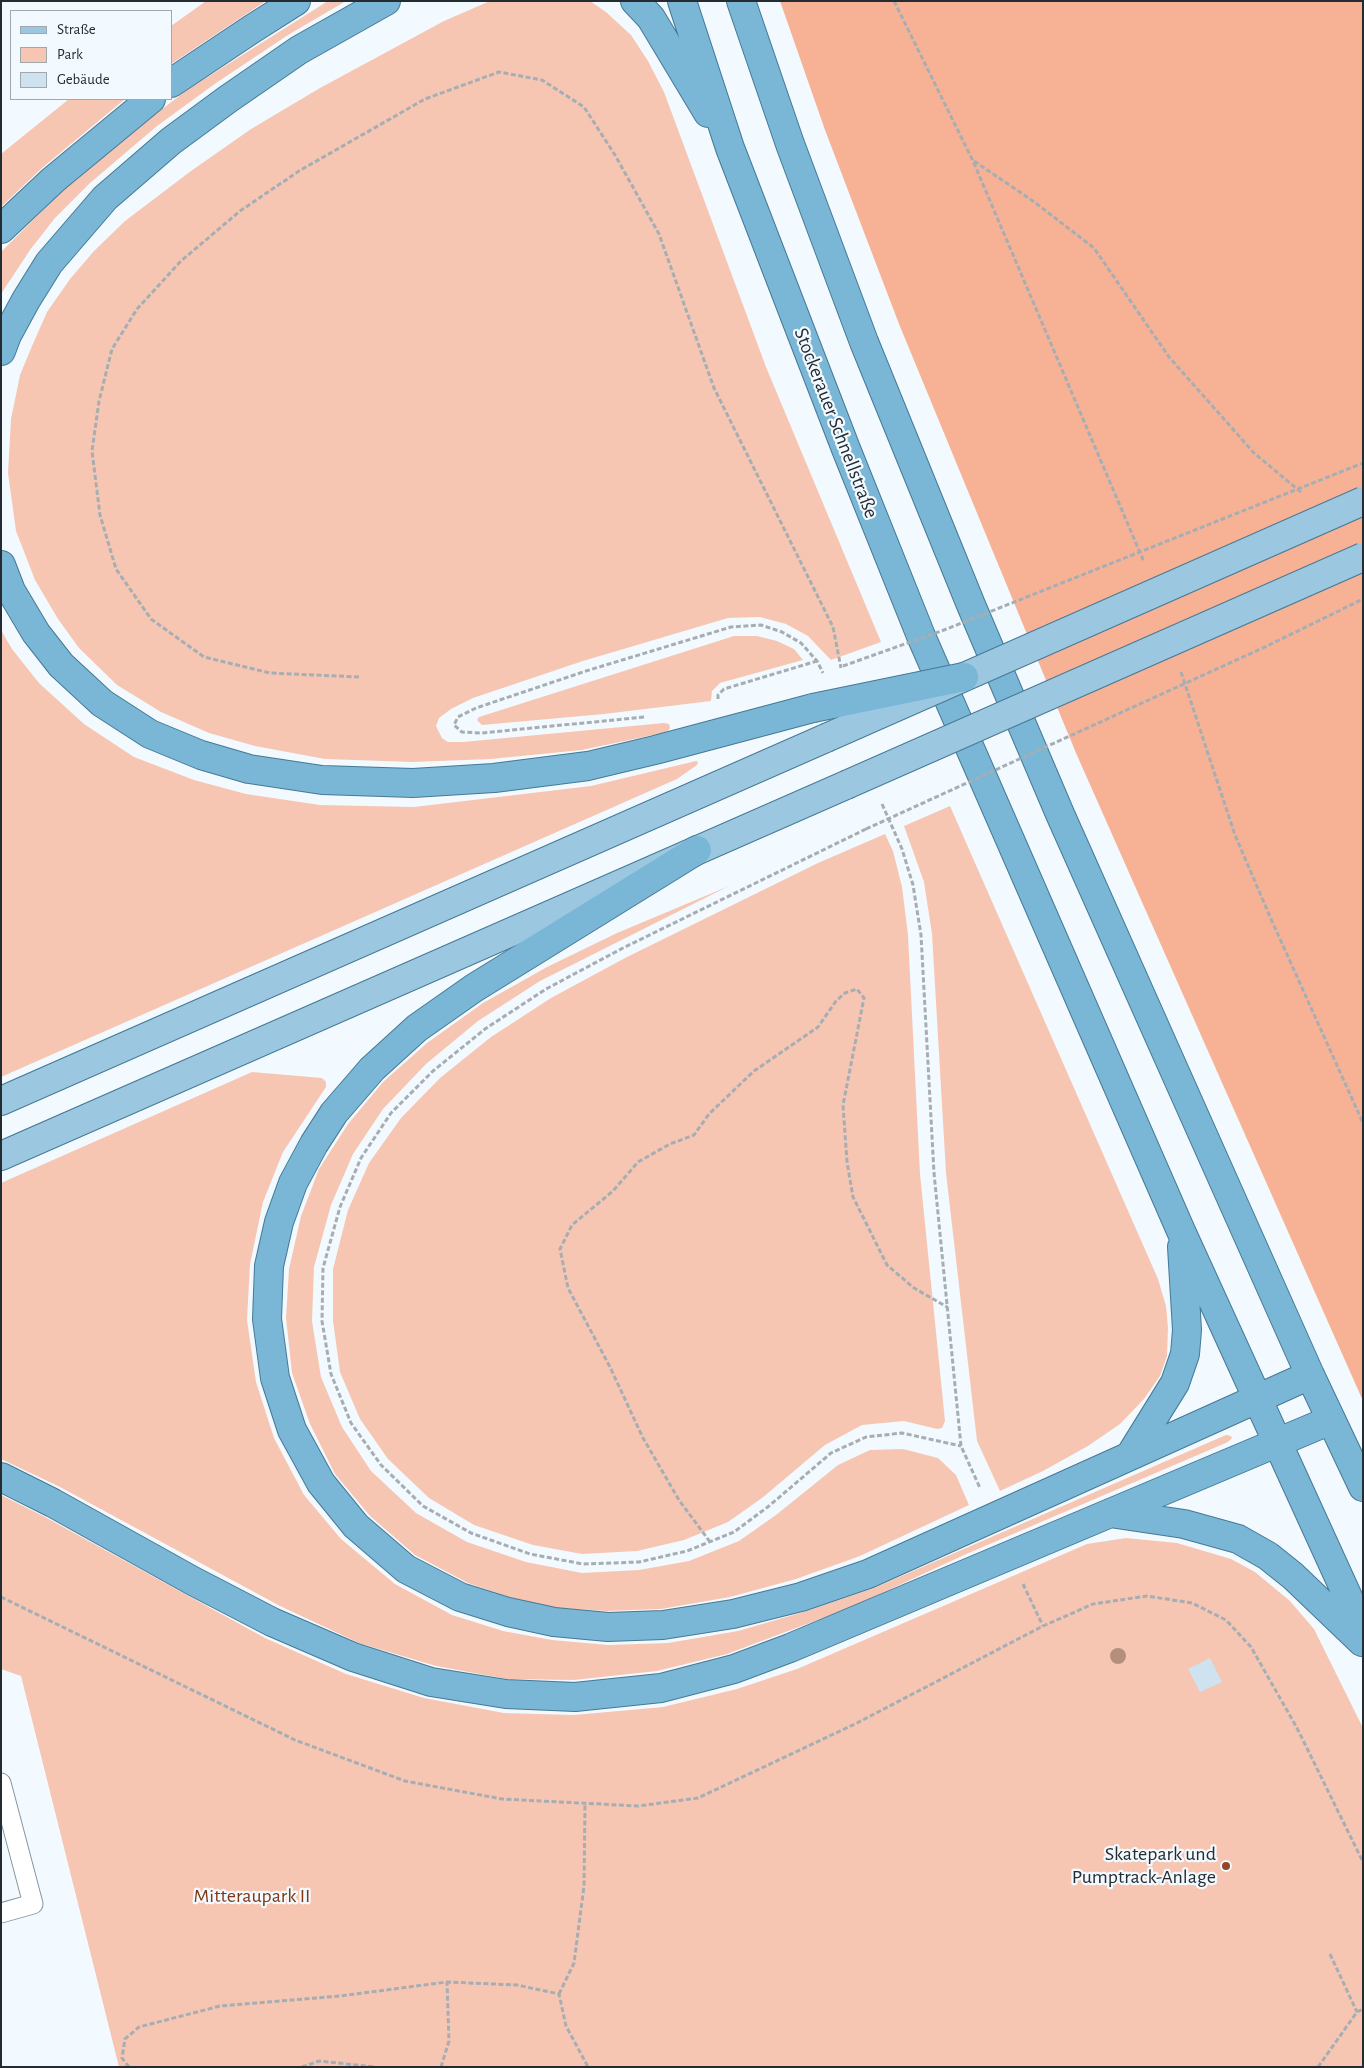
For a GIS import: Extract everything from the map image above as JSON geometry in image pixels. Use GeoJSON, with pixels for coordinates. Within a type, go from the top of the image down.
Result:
{"type":"FeatureCollection","features":[{"type":"Feature","properties":{"kind":"highway"},"geometry":{"type":"LineString","coordinates":[[172,82],[296,1]]}},
{"type":"Feature","properties":{"kind":"highway"},"geometry":{"type":"LineString","coordinates":[[1,352],[7,335],[49,263],[105,198],[171,141],[228,99],[299,50],[386,1]]}},
{"type":"Feature","properties":{"kind":"highway"},"geometry":{"type":"LineString","coordinates":[[635,1],[651,18],[730,148]]}},
{"type":"Feature","properties":{"kind":"highway","name":"Stockerauer Schnellstraße"},"geometry":{"type":"LineString","coordinates":[[682,1],[730,148],[856,476],[921,636],[1180,1231],[1363,1630]]}},
{"type":"Feature","properties":{"kind":"highway"},"geometry":{"type":"LineString","coordinates":[[741,1],[790,144],[864,342],[971,605],[1060,814],[1310,1375],[1363,1487]]}},
{"type":"Feature","properties":{"kind":"highway"},"geometry":{"type":"LineString","coordinates":[[1,229],[53,180],[150,100]]}},
{"type":"Feature","properties":{"kind":"highway"},"geometry":{"type":"LineString","coordinates":[[1,565],[11,591],[36,633],[61,664],[102,703],[150,734],[201,755],[250,769],[322,780],[413,783],[494,778],[588,766],[813,708],[964,677]]}},
{"type":"Feature","properties":{"kind":"highway"},"geometry":{"type":"LineString","coordinates":[[697,850],[474,988],[417,1028],[372,1070],[334,1113],[314,1144],[293,1183],[279,1222],[269,1266],[267,1319],[275,1378],[292,1430],[321,1483],[356,1526],[406,1569],[460,1597],[508,1612],[554,1622],[608,1627],[663,1625],[733,1614],[801,1597],[868,1574],[1310,1375]]}},
{"type":"Feature","properties":{"kind":"highway"},"geometry":{"type":"LineString","coordinates":[[1131,1454],[1175,1383],[1185,1354],[1187,1330],[1180,1231]]}},
{"type":"Feature","properties":{"kind":"highway"},"geometry":{"type":"LineString","coordinates":[[1,1478],[53,1503],[272,1622],[353,1657],[430,1682],[506,1694],[575,1697],[661,1688],[734,1669],[849,1624],[1331,1420]]}},
{"type":"Feature","properties":{"kind":"highway"},"geometry":{"type":"LineString","coordinates":[[1110,1512],[1184,1524],[1238,1539],[1268,1556],[1293,1576],[1363,1642]]}},
{"type":"Feature","properties":{"kind":"main road"},"geometry":{"type":"LineString","coordinates":[[1,1101],[1363,501]]}},
{"type":"Feature","properties":{"kind":"main road"},"geometry":{"type":"LineString","coordinates":[[1,1156],[1363,556]]}},
{"type":"Feature","properties":{"kind":"lane"},"geometry":{"type":"LineString","coordinates":[[1,1783],[33,1904],[1,1913]]}},
{"type":"Feature","properties":{"kind":"path"},"geometry":{"type":"LineString","coordinates":[[894,1],[973,161],[1148,571]]}},
{"type":"Feature","properties":{"kind":"path"},"geometry":{"type":"LineString","coordinates":[[360,676],[270,673],[204,657],[151,619],[116,569],[100,515],[92,451],[99,401],[112,349],[137,309],[182,260],[240,211],[299,171],[425,99],[499,72],[542,80],[584,107],[620,163],[659,234],[714,388],[833,627],[843,676]]}},
{"type":"Feature","properties":{"kind":"path"},"geometry":{"type":"LineString","coordinates":[[973,161],[1034,201],[1094,248],[1170,357],[1254,454],[1305,495]]}},
{"type":"Feature","properties":{"kind":"path"},"geometry":{"type":"LineString","coordinates":[[838,668],[944,630],[1363,463]]}},
{"type":"Feature","properties":{"kind":"path"},"geometry":{"type":"LineString","coordinates":[[961,1446],[902,1433],[866,1437],[831,1452],[769,1506],[734,1532],[687,1551],[639,1562],[583,1564],[530,1554],[471,1533],[423,1506],[380,1465],[351,1423],[331,1374],[322,1321],[323,1268],[340,1207],[361,1158],[391,1113],[433,1071],[485,1029],[546,989],[623,948],[866,829],[1266,646],[1363,599]]}},
{"type":"Feature","properties":{"kind":"path"},"geometry":{"type":"LineString","coordinates":[[652,716],[482,733],[462,732],[454,725],[458,717],[476,708],[586,670],[731,627],[761,625],[782,632],[802,643],[817,661],[825,678]]}},
{"type":"Feature","properties":{"kind":"path"},"geometry":{"type":"LineString","coordinates":[[724,689],[817,661]]}},
{"type":"Feature","properties":{"kind":"path"},"geometry":{"type":"LineString","coordinates":[[1178,663],[1235,834],[1271,919],[1363,1123]]}},
{"type":"Feature","properties":{"kind":"path"},"geometry":{"type":"LineString","coordinates":[[820,674],[829,671]]}},
{"type":"Feature","properties":{"kind":"path"},"geometry":{"type":"LineString","coordinates":[[878,796],[905,858],[913,885],[921,935],[934,1173],[961,1446],[983,1493]]}},
{"type":"Feature","properties":{"kind":"path"},"geometry":{"type":"LineString","coordinates":[[710,1542],[679,1500],[643,1438],[610,1367],[568,1288],[560,1249],[572,1226],[613,1191],[638,1162],[670,1144],[694,1135],[709,1114],[754,1071],[818,1027],[836,1001],[846,993],[857,989],[864,998],[843,1105],[847,1162],[854,1197],[887,1265],[914,1288],[948,1307]]}},
{"type":"Feature","properties":{"kind":"path"},"geometry":{"type":"LineString","coordinates":[[1021,1579],[1043,1626],[1093,1604],[1147,1596],[1192,1603],[1226,1620],[1251,1647],[1297,1728],[1363,1862]]}},
{"type":"Feature","properties":{"kind":"path"},"geometry":{"type":"LineString","coordinates":[[585,1804],[583,1896],[574,1963],[559,1994],[566,2026],[588,2067]]}},
{"type":"Feature","properties":{"kind":"path"},"geometry":{"type":"LineString","coordinates":[[1330,1954],[1357,2012]]}},
{"type":"Feature","properties":{"kind":"path"},"geometry":{"type":"LineString","coordinates":[[129,2067],[122,2058],[125,2039],[139,2027],[220,2006],[340,1996],[447,1982],[517,1985],[559,1994]]}},
{"type":"Feature","properties":{"kind":"path"},"geometry":{"type":"LineString","coordinates":[[441,2067],[449,2041],[447,1982]]}},
{"type":"Feature","properties":{"kind":"path"},"geometry":{"type":"LineString","coordinates":[[1318,2066],[1357,2012],[1363,2009]]}},
{"type":"Feature","properties":{"kind":"path"},"geometry":{"type":"LineString","coordinates":[[302,2067],[319,2061],[375,2067]]}},
{"type":"Feature","properties":{"kind":"green space"},"geometry":{"type":"Polygon","coordinates":[[[206,1],[266,1],[172,63],[172,25],[206,1]]]}},
{"type":"Feature","properties":{"kind":"green space"},"geometry":{"type":"Polygon","coordinates":[[[328,1],[346,1],[288,35],[216,83],[157,126],[90,183],[55,218],[30,250],[1,294],[1,252],[63,190],[127,136],[187,90],[328,1]]]}},
{"type":"Feature","properties":{"kind":"green space"},"geometry":{"type":"Polygon","coordinates":[[[490,1],[590,1],[606,12],[631,35],[648,61],[664,92],[766,367],[881,642],[831,660],[808,636],[786,624],[760,617],[728,618],[583,661],[473,698],[451,709],[439,718],[436,726],[442,738],[448,742],[463,742],[669,724],[670,728],[667,732],[582,750],[491,759],[413,762],[325,759],[255,746],[209,733],[161,712],[117,685],[79,648],[58,619],[35,580],[16,531],[8,473],[11,419],[20,375],[47,312],[70,279],[94,251],[125,221],[251,129],[320,88],[444,21],[490,1]]]}},
{"type":"Feature","properties":{"kind":"green space"},"geometry":{"type":"Polygon","coordinates":[[[68,100],[124,100],[42,168],[1,207],[1,154],[68,100]]]}},
{"type":"Feature","properties":{"kind":"green space"},"geometry":{"type":"Polygon","coordinates":[[[1,630],[12,649],[39,683],[84,724],[134,757],[194,780],[246,794],[320,805],[414,807],[591,786],[698,762],[697,765],[677,779],[1,1077],[1,630]]]}},
{"type":"Feature","properties":{"kind":"green space"},"geometry":{"type":"Polygon","coordinates":[[[734,636],[757,636],[777,641],[794,649],[803,660],[720,683],[712,691],[711,701],[604,714],[482,725],[477,720],[479,717],[734,636]]]}},
{"type":"Feature","properties":{"kind":"green space"},"geometry":{"type":"Polygon","coordinates":[[[950,806],[1158,1279],[1166,1306],[1168,1328],[1167,1356],[1160,1376],[1144,1399],[1120,1424],[1088,1446],[1043,1471],[1000,1491],[977,1441],[946,1173],[932,934],[924,882],[904,826],[950,806]]]}},
{"type":"Feature","properties":{"kind":"green space"},"geometry":{"type":"Polygon","coordinates":[[[885,834],[893,851],[902,887],[908,935],[920,1174],[945,1421],[942,1428],[937,1429],[904,1421],[862,1425],[825,1445],[762,1498],[728,1522],[684,1540],[637,1551],[582,1554],[533,1545],[474,1525],[429,1498],[388,1459],[360,1419],[340,1372],[333,1321],[333,1269],[348,1210],[369,1163],[401,1118],[440,1078],[491,1037],[551,998],[627,957],[818,863],[885,834]]]}},
{"type":"Feature","properties":{"kind":"green space"},"geometry":{"type":"Polygon","coordinates":[[[729,886],[540,981],[478,1021],[426,1064],[383,1109],[353,1154],[331,1205],[314,1267],[312,1321],[321,1377],[342,1427],[371,1471],[416,1513],[467,1542],[526,1562],[582,1573],[639,1570],[689,1561],[739,1541],[776,1515],[838,1465],[870,1450],[903,1449],[938,1458],[956,1475],[969,1505],[860,1556],[796,1579],[730,1597],[661,1609],[607,1611],[556,1608],[512,1598],[468,1583],[415,1555],[370,1516],[335,1474],[310,1424],[292,1373],[286,1318],[289,1269],[301,1216],[319,1169],[348,1124],[383,1082],[427,1043],[483,1003],[547,967],[617,933],[729,886]]]}},
{"type":"Feature","properties":{"kind":"green space"},"geometry":{"type":"Polygon","coordinates":[[[252,1072],[322,1078],[326,1082],[326,1087],[283,1152],[263,1202],[250,1264],[247,1320],[256,1382],[274,1438],[304,1495],[341,1539],[395,1584],[452,1615],[503,1631],[552,1640],[608,1645],[668,1643],[738,1631],[807,1611],[874,1588],[1226,1435],[1232,1438],[1228,1442],[964,1555],[852,1607],[727,1654],[657,1671],[574,1680],[507,1679],[436,1666],[359,1643],[280,1606],[60,1487],[1,1459],[1,1183],[252,1072]]]}},
{"type":"Feature","properties":{"kind":"green space","name":"Mitteraupark II"},"geometry":{"type":"Polygon","coordinates":[[[1,1495],[45,1517],[265,1638],[346,1674],[424,1698],[504,1713],[574,1715],[663,1707],[737,1689],[797,1669],[1087,1544],[1126,1538],[1177,1543],[1231,1559],[1255,1572],[1290,1601],[1314,1629],[1363,1728],[1363,2067],[119,2067],[21,1676],[1,1669],[1,1495]]]}},
{"type":"Feature","properties":{"kind":"shaded area"},"geometry":{"type":"Polygon","coordinates":[[[780,1],[1363,1],[1363,1401],[1076,753],[899,324],[825,130],[780,1]]]}},
{"type":"Feature","properties":{"kind":"building"},"geometry":{"type":"Polygon","coordinates":[[[1210,1658],[1222,1682],[1200,1692],[1188,1669],[1210,1658]]]}},
{"type":"Feature","properties":{"kind":"place","name":"Skatepark und Pumptrack-Anlage"},"geometry":{"type":"Point","coordinates":[1226,1866]}}]}
